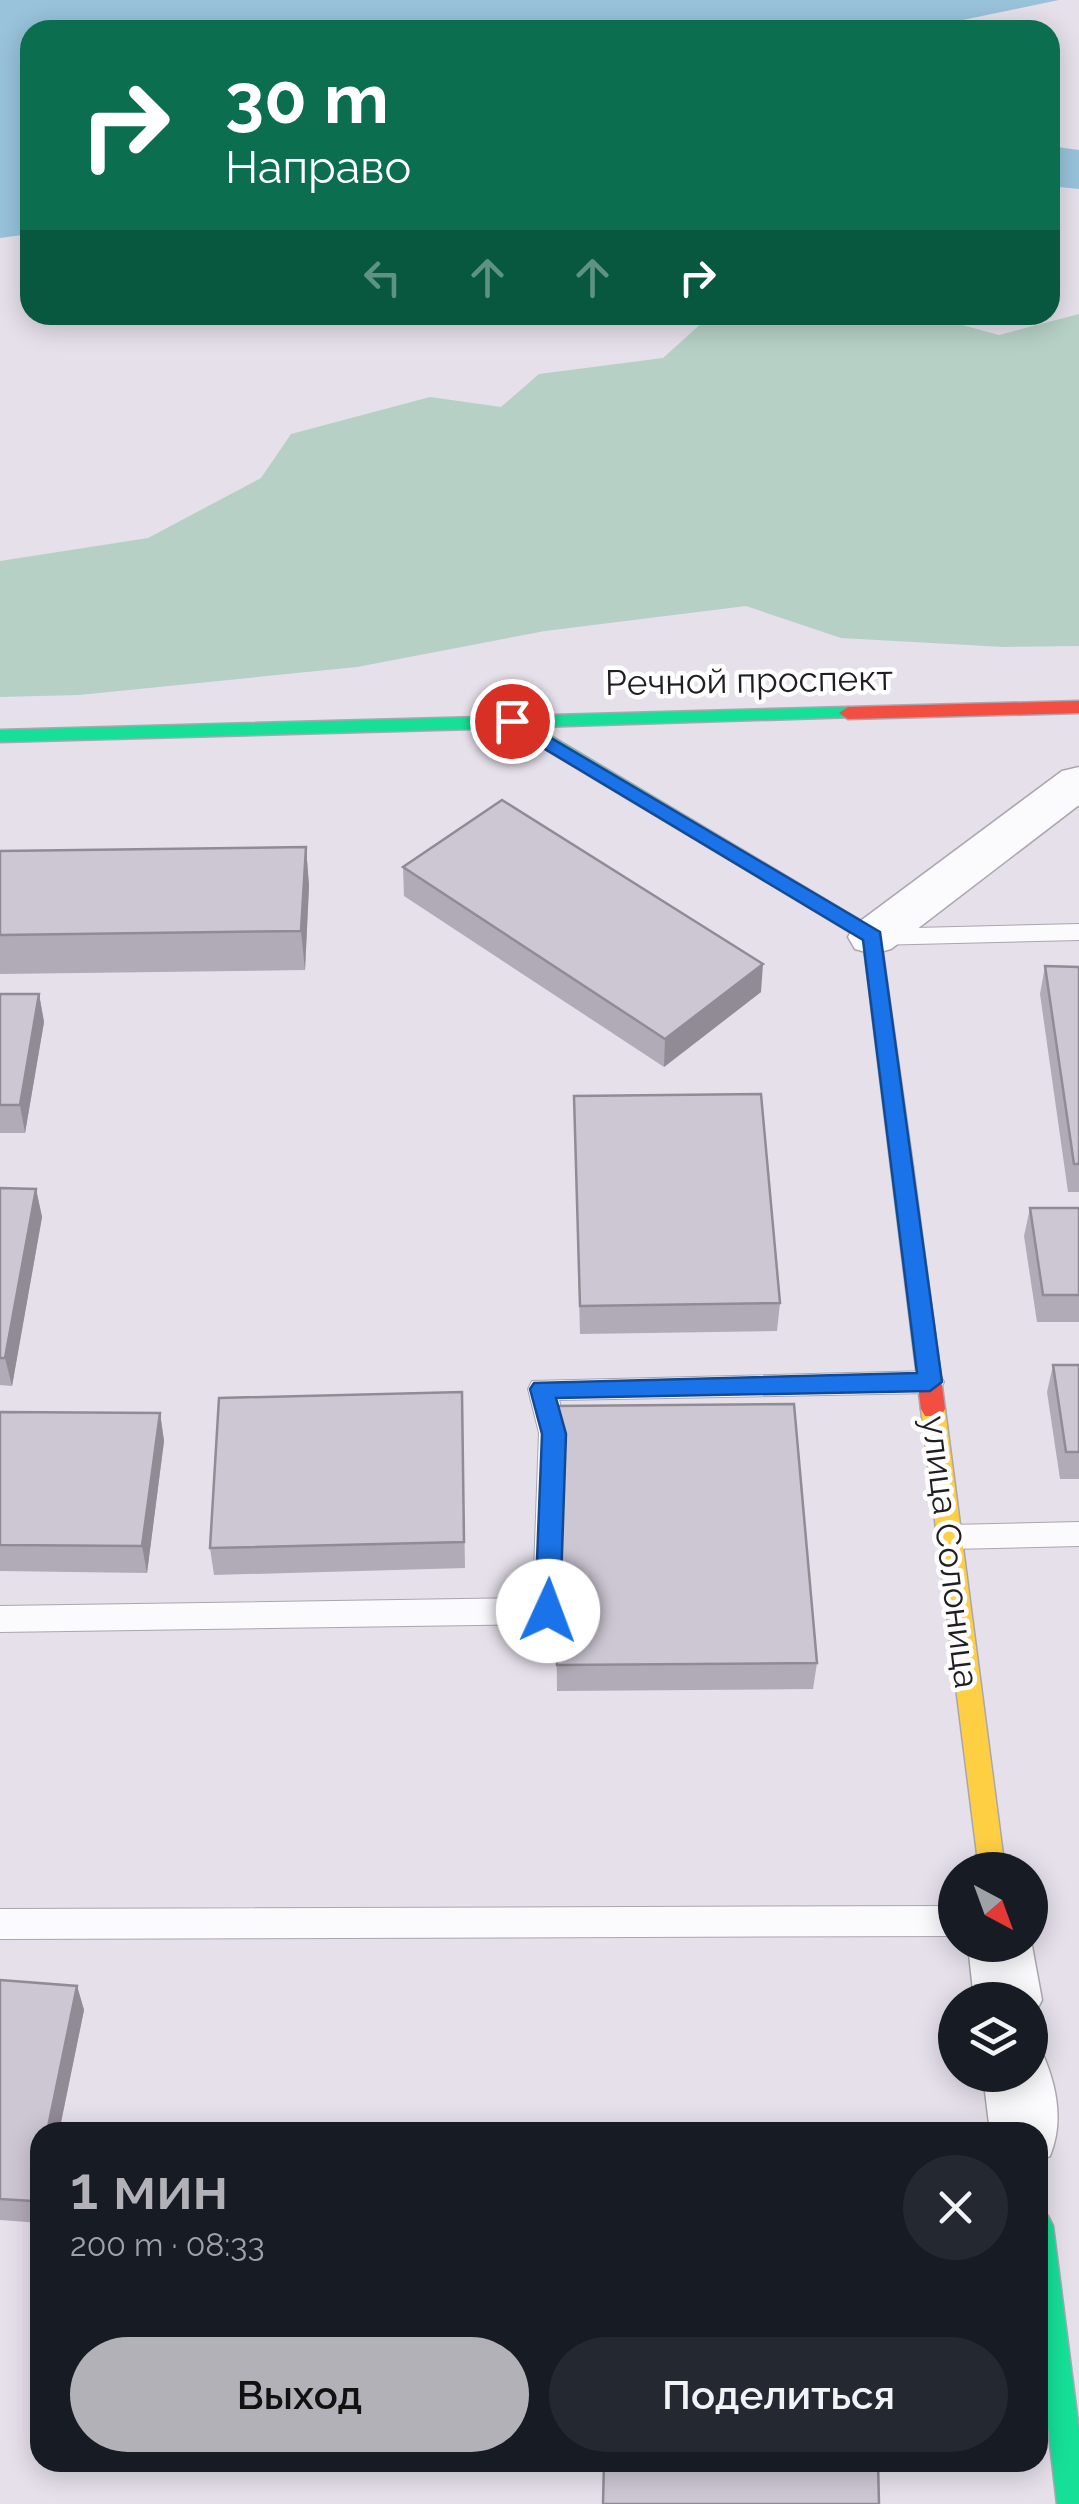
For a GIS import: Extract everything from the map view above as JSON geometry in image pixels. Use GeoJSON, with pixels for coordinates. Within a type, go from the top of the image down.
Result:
{"type":"FeatureCollection","features":[{"type":"Feature","properties":{"kind":"street","name":"Речной проспект"},"geometry":{"type":"LineString","coordinates":[[0,736],[1079,707]]}},
{"type":"Feature","properties":{"kind":"street"},"geometry":{"type":"LineString","coordinates":[[512,721],[873,937],[1079,782]]}},
{"type":"Feature","properties":{"kind":"street","name":"улица Солоница"},"geometry":{"type":"LineString","coordinates":[[873,937],[990,1852]]}},
{"type":"Feature","properties":{"kind":"street"},"geometry":{"type":"LineString","coordinates":[[1020,2092],[1025,2122]]}},
{"type":"Feature","properties":{"kind":"street"},"geometry":{"type":"LineString","coordinates":[[1048,2305],[1073,2504]]}},
{"type":"Feature","properties":{"kind":"lane"},"geometry":{"type":"LineString","coordinates":[[873,937],[1079,932]]}},
{"type":"Feature","properties":{"kind":"lane"},"geometry":{"type":"LineString","coordinates":[[0,1619],[548,1611],[554,1434],[542,1389],[930,1382]]}},
{"type":"Feature","properties":{"kind":"lane"},"geometry":{"type":"LineString","coordinates":[[950,1537],[1079,1534]]}},
{"type":"Feature","properties":{"kind":"lane"},"geometry":{"type":"LineString","coordinates":[[0,1924],[938,1921]]}},
{"type":"Feature","properties":{"kind":"green space"},"geometry":{"type":"Polygon","coordinates":[[[1079,314],[1079,646],[1004,647],[841,638],[746,606],[545,631],[357,667],[79,695],[0,697],[0,561],[148,538],[261,478],[291,434],[430,397],[501,407],[539,374],[663,358],[700,325],[962,325],[999,335],[1037,325],[1060,325],[1060,319],[1079,314]]]}},
{"type":"Feature","properties":{"kind":"water"},"geometry":{"type":"Polygon","coordinates":[[[0,0],[1059,0],[963,20],[20,20],[20,235],[0,238],[0,0]]]}},
{"type":"Feature","properties":{"kind":"water"},"geometry":{"type":"Polygon","coordinates":[[[1060,147],[1079,150],[1079,189],[1060,187],[1060,147]]]}},
{"type":"Feature","properties":{"kind":"building"},"geometry":{"type":"Polygon","coordinates":[[[502,800],[763,964],[665,1039],[403,867],[502,800]]]}},
{"type":"Feature","properties":{"kind":"building"},"geometry":{"type":"Polygon","coordinates":[[[306,847],[301,931],[0,935],[0,851],[306,847]]]}},
{"type":"Feature","properties":{"kind":"building"},"geometry":{"type":"Polygon","coordinates":[[[1045,966],[1079,967],[1079,1164],[1074,1164],[1045,966]]]}},
{"type":"Feature","properties":{"kind":"building"},"geometry":{"type":"Polygon","coordinates":[[[0,994],[39,994],[20,1105],[0,1105],[0,994]]]}},
{"type":"Feature","properties":{"kind":"building"},"geometry":{"type":"Polygon","coordinates":[[[761,1094],[780,1303],[580,1306],[574,1096],[761,1094]]]}},
{"type":"Feature","properties":{"kind":"building"},"geometry":{"type":"Polygon","coordinates":[[[0,1188],[36,1189],[5,1358],[0,1358],[0,1188]]]}},
{"type":"Feature","properties":{"kind":"building"},"geometry":{"type":"Polygon","coordinates":[[[1030,1208],[1079,1208],[1079,1295],[1043,1295],[1030,1208]]]}},
{"type":"Feature","properties":{"kind":"building"},"geometry":{"type":"Polygon","coordinates":[[[1053,1365],[1079,1365],[1079,1452],[1066,1452],[1053,1365]]]}},
{"type":"Feature","properties":{"kind":"building"},"geometry":{"type":"Polygon","coordinates":[[[462,1392],[464,1542],[210,1548],[219,1398],[462,1392]]]}},
{"type":"Feature","properties":{"kind":"building"},"geometry":{"type":"Polygon","coordinates":[[[794,1404],[817,1663],[557,1665],[554,1406],[794,1404]]]}},
{"type":"Feature","properties":{"kind":"building"},"geometry":{"type":"Polygon","coordinates":[[[0,1412],[160,1413],[142,1546],[0,1545],[0,1412]]]}},
{"type":"Feature","properties":{"kind":"building"},"geometry":{"type":"Polygon","coordinates":[[[0,1980],[77,1986],[49,2122],[30,2122],[30,2201],[0,2199],[0,1980]]]}},
{"type":"Feature","properties":{"kind":"building"},"geometry":{"type":"Polygon","coordinates":[[[604,2472],[878,2472],[879,2504],[603,2504],[604,2472]]]}},
{"type":"Feature","properties":{"kind":"traffic: fast"},"geometry":{"type":"LineString","coordinates":[[0,736],[848,713]]}},
{"type":"Feature","properties":{"kind":"traffic: fast"},"geometry":{"type":"LineString","coordinates":[[512,721],[873,937],[902,1167]]}},
{"type":"Feature","properties":{"kind":"traffic: fast"},"geometry":{"type":"LineString","coordinates":[[1048,2305],[1073,2504]]}},
{"type":"Feature","properties":{"kind":"traffic: slow"},"geometry":{"type":"LineString","coordinates":[[933,1409],[990,1852]]}},
{"type":"Feature","properties":{"kind":"traffic: jam"},"geometry":{"type":"LineString","coordinates":[[848,713],[1079,707]]}},
{"type":"Feature","properties":{"kind":"traffic: jam"},"geometry":{"type":"LineString","coordinates":[[902,1167],[933,1409]]}},
{"type":"Feature","properties":{"kind":"route"},"geometry":{"type":"LineString","coordinates":[[512,721],[873,937],[930,1382],[542,1389],[554,1434],[548,1611]]}}]}
